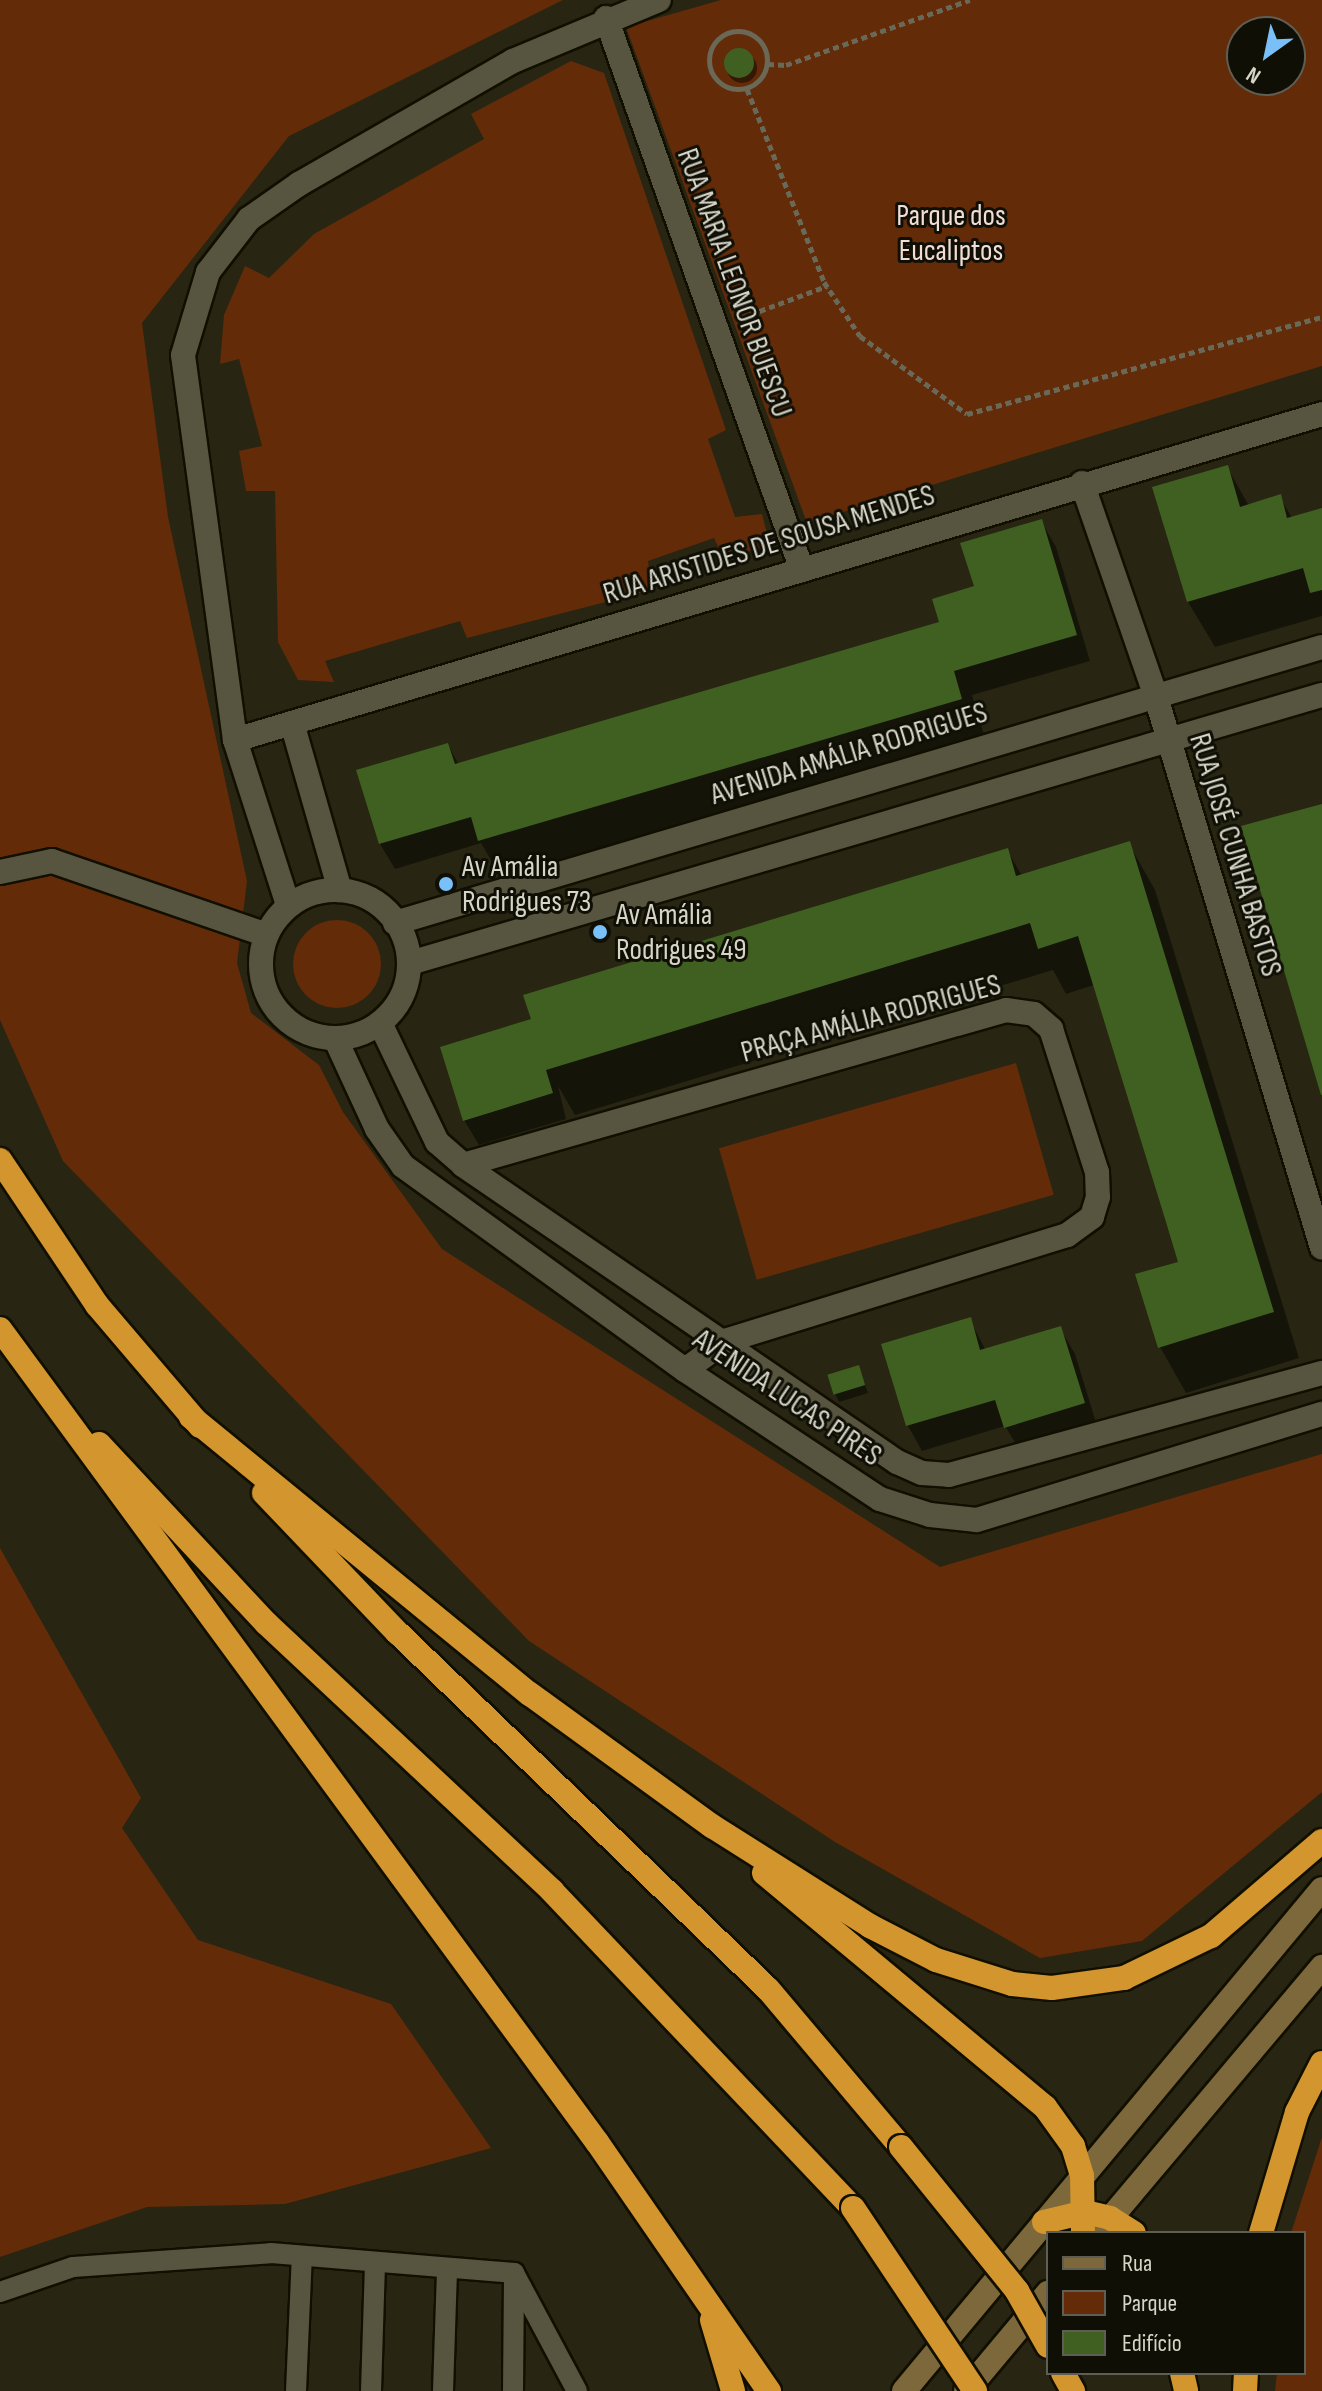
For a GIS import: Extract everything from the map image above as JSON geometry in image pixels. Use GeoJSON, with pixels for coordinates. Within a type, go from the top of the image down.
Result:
{"type":"FeatureCollection","features":[{"type":"Feature","properties":{"kind":"highway"},"geometry":{"type":"LineString","coordinates":[[0,1160],[97,1305],[191,1417],[398,1633],[768,1989],[1017,2291],[1046,2342]]}},
{"type":"Feature","properties":{"kind":"highway"},"geometry":{"type":"LineString","coordinates":[[0,1329],[692,2278],[769,2391]]}},
{"type":"Feature","properties":{"kind":"highway"},"geometry":{"type":"LineString","coordinates":[[21,1360],[267,1624],[552,1891],[853,2208],[975,2391]]}},
{"type":"Feature","properties":{"kind":"highway"},"geometry":{"type":"LineString","coordinates":[[191,1417],[530,1694],[712,1826],[870,1926],[936,1960],[1012,1984],[1052,1988],[1124,1978],[1185,1953],[1234,1919],[1322,1841]]}},
{"type":"Feature","properties":{"kind":"highway"},"geometry":{"type":"LineString","coordinates":[[712,1826],[823,1925],[1045,2107],[1073,2146],[1082,2176],[1084,2222]]}},
{"type":"Feature","properties":{"kind":"highway"},"geometry":{"type":"LineString","coordinates":[[1262,2231],[1297,2112],[1322,2063]]}},
{"type":"Feature","properties":{"kind":"highway"},"geometry":{"type":"LineString","coordinates":[[1044,2222],[1084,2222],[1126,2231]]}},
{"type":"Feature","properties":{"kind":"highway"},"geometry":{"type":"LineString","coordinates":[[692,2278],[716,2330],[733,2391]]}},
{"type":"Feature","properties":{"kind":"main road"},"geometry":{"type":"LineString","coordinates":[[904,2391],[1322,1889]]}},
{"type":"Feature","properties":{"kind":"main road"},"geometry":{"type":"LineString","coordinates":[[1104,2225],[1322,1967]]}},
{"type":"Feature","properties":{"kind":"main road"},"geometry":{"type":"LineString","coordinates":[[966,2391],[1046,2295]]}},
{"type":"Feature","properties":{"kind":"street"},"geometry":{"type":"LineString","coordinates":[[288,905],[235,740],[183,355],[208,272],[249,219],[299,184],[513,61],[606,18],[659,0]]}},
{"type":"Feature","properties":{"kind":"street","name":"RUA MARIA LEONOR BUESCU"},"geometry":{"type":"LineString","coordinates":[[606,18],[802,570]]}},
{"type":"Feature","properties":{"kind":"street","name":"RUA ARISTIDES DE SOUSA MENDES"},"geometry":{"type":"LineString","coordinates":[[235,740],[1082,483],[1322,414]]}},
{"type":"Feature","properties":{"kind":"street","name":"RUA JOSÉ CUNHA BASTOS"},"geometry":{"type":"LineString","coordinates":[[1082,483],[1156,697],[1166,740],[1322,1248]]}},
{"type":"Feature","properties":{"kind":"street","name":"AVENIDA AMÁLIA RODRIGUES"},"geometry":{"type":"LineString","coordinates":[[395,923],[1322,647]]}},
{"type":"Feature","properties":{"kind":"street"},"geometry":{"type":"LineString","coordinates":[[410,963],[1322,695]]}},
{"type":"Feature","properties":{"kind":"street"},"geometry":{"type":"LineString","coordinates":[[292,723],[340,890]]}},
{"type":"Feature","properties":{"kind":"street"},"geometry":{"type":"LineString","coordinates":[[0,872],[52,861],[267,935]]}},
{"type":"Feature","properties":{"kind":"street"},"geometry":{"type":"LineString","coordinates":[[340,890],[373,901],[395,923],[410,963],[404,993],[380,1023],[335,1038],[289,1023],[273,1004],[263,982],[267,935],[288,905],[309,895],[340,890]]}},
{"type":"Feature","properties":{"kind":"street","name":"PRAÇA AMÁLIA RODRIGUES"},"geometry":{"type":"LineString","coordinates":[[463,1165],[1006,1010],[1034,1014],[1051,1029],[1097,1172],[1098,1197],[1092,1217],[1067,1235],[725,1341],[685,1370]]}},
{"type":"Feature","properties":{"kind":"street","name":"AVENIDA LUCAS PIRES"},"geometry":{"type":"LineString","coordinates":[[380,1023],[437,1142],[463,1165],[725,1341],[897,1462],[922,1473],[949,1475],[1322,1373]]}},
{"type":"Feature","properties":{"kind":"street","name":"AVENIDA LUCAS PIRES"},"geometry":{"type":"LineString","coordinates":[[335,1038],[377,1129],[403,1166],[685,1370],[880,1499],[930,1515],[977,1520],[1322,1414]]}},
{"type":"Feature","properties":{"kind":"lane"},"geometry":{"type":"LineString","coordinates":[[0,2292],[73,2267],[271,2253],[514,2273]]}},
{"type":"Feature","properties":{"kind":"lane"},"geometry":{"type":"LineString","coordinates":[[296,2391],[302,2256]]}},
{"type":"Feature","properties":{"kind":"lane"},"geometry":{"type":"LineString","coordinates":[[371,2391],[375,2262]]}},
{"type":"Feature","properties":{"kind":"lane"},"geometry":{"type":"LineString","coordinates":[[443,2391],[447,2268]]}},
{"type":"Feature","properties":{"kind":"lane"},"geometry":{"type":"LineString","coordinates":[[513,2391],[514,2273]]}},
{"type":"Feature","properties":{"kind":"lane"},"geometry":{"type":"LineString","coordinates":[[514,2273],[577,2391]]}},
{"type":"Feature","properties":{"kind":"path"},"geometry":{"type":"LineString","coordinates":[[768,64],[786,65],[970,0]]}},
{"type":"Feature","properties":{"kind":"path"},"geometry":{"type":"LineString","coordinates":[[742,31],[753,34],[762,42],[768,64],[757,84],[747,89],[724,86],[710,68],[712,46],[720,37],[742,31]]}},
{"type":"Feature","properties":{"kind":"path"},"geometry":{"type":"LineString","coordinates":[[747,89],[827,286],[860,336],[967,414],[1322,317]]}},
{"type":"Feature","properties":{"kind":"path"},"geometry":{"type":"LineString","coordinates":[[716,328],[827,286]]}},
{"type":"Feature","properties":{"kind":"green space"},"geometry":{"type":"Polygon","coordinates":[[[0,0],[563,0],[289,136],[142,323],[168,517],[247,881],[237,963],[251,1013],[319,1065],[343,1112],[442,1249],[940,1567],[1322,1454],[1322,1792],[1142,1941],[1040,1958],[835,1842],[529,1641],[63,1161],[0,1020],[0,0]]]}},
{"type":"Feature","properties":{"kind":"green space","name":"Parque dos Eucaliptos"},"geometry":{"type":"Polygon","coordinates":[[[721,0],[1322,0],[1322,366],[807,523],[626,27],[721,0]]]}},
{"type":"Feature","properties":{"kind":"green space"},"geometry":{"type":"Polygon","coordinates":[[[571,61],[604,73],[726,430],[708,439],[735,517],[762,514],[770,545],[724,559],[714,538],[648,561],[652,590],[467,638],[460,621],[325,661],[334,682],[298,680],[278,642],[275,491],[246,491],[239,451],[262,446],[239,359],[220,364],[224,315],[245,266],[269,278],[314,234],[484,139],[471,114],[571,61]]]}},
{"type":"Feature","properties":{"kind":"green space"},"geometry":{"type":"Polygon","coordinates":[[[337,920],[354,923],[368,933],[378,947],[381,964],[378,981],[368,995],[354,1005],[337,1008],[320,1005],[306,995],[296,981],[293,964],[296,947],[306,933],[320,923],[337,920]]]}},
{"type":"Feature","properties":{"kind":"green space"},"geometry":{"type":"Polygon","coordinates":[[[1016,1063],[1054,1195],[757,1280],[719,1148],[1016,1063]]]}},
{"type":"Feature","properties":{"kind":"green space"},"geometry":{"type":"Polygon","coordinates":[[[0,1548],[141,1798],[122,1828],[198,1940],[391,2004],[491,2148],[285,2204],[147,2207],[0,2257],[0,1548]]]}},
{"type":"Feature","properties":{"kind":"green space"},"geometry":{"type":"Polygon","coordinates":[[[1322,2137],[1322,2391],[1275,2391],[1277,2375],[1306,2375],[1306,2231],[1292,2231],[1322,2137]]]}},
{"type":"Feature","properties":{"kind":"building"},"geometry":{"type":"Polygon","coordinates":[[[739,48],[750,52],[754,63],[750,74],[739,78],[728,74],[724,63],[728,52],[739,48]]]}},
{"type":"Feature","properties":{"kind":"building"},"geometry":{"type":"Polygon","coordinates":[[[1228,465],[1240,507],[1281,494],[1287,518],[1322,508],[1322,590],[1310,593],[1303,568],[1187,602],[1152,487],[1228,465]]]}},
{"type":"Feature","properties":{"kind":"building"},"geometry":{"type":"Polygon","coordinates":[[[1042,519],[1077,635],[954,671],[962,699],[478,841],[471,817],[379,844],[356,770],[448,743],[455,764],[939,622],[932,599],[974,586],[960,543],[1042,519]]]}},
{"type":"Feature","properties":{"kind":"building"},"geometry":{"type":"Polygon","coordinates":[[[1322,804],[1322,1095],[1321,1095],[1241,826],[1322,804]]]}},
{"type":"Feature","properties":{"kind":"building"},"geometry":{"type":"Polygon","coordinates":[[[1130,841],[1274,1312],[1158,1348],[1135,1274],[1178,1262],[1166,1222],[1078,936],[1038,949],[1030,923],[546,1070],[553,1093],[463,1121],[440,1047],[531,1019],[523,995],[1008,848],[1016,876],[1130,841]]]}},
{"type":"Feature","properties":{"kind":"building"},"geometry":{"type":"Polygon","coordinates":[[[971,1317],[980,1350],[1061,1326],[1085,1403],[1004,1428],[995,1400],[906,1426],[881,1344],[971,1317]]]}},
{"type":"Feature","properties":{"kind":"building"},"geometry":{"type":"Polygon","coordinates":[[[859,1365],[865,1385],[834,1395],[827,1375],[859,1365]]]}},
{"type":"Feature","properties":{"kind":"place","name":"Av Amália Rodrigues 73"},"geometry":{"type":"Point","coordinates":[446,884]}},
{"type":"Feature","properties":{"kind":"place","name":"Av Amália Rodrigues 49"},"geometry":{"type":"Point","coordinates":[600,932]}}]}
